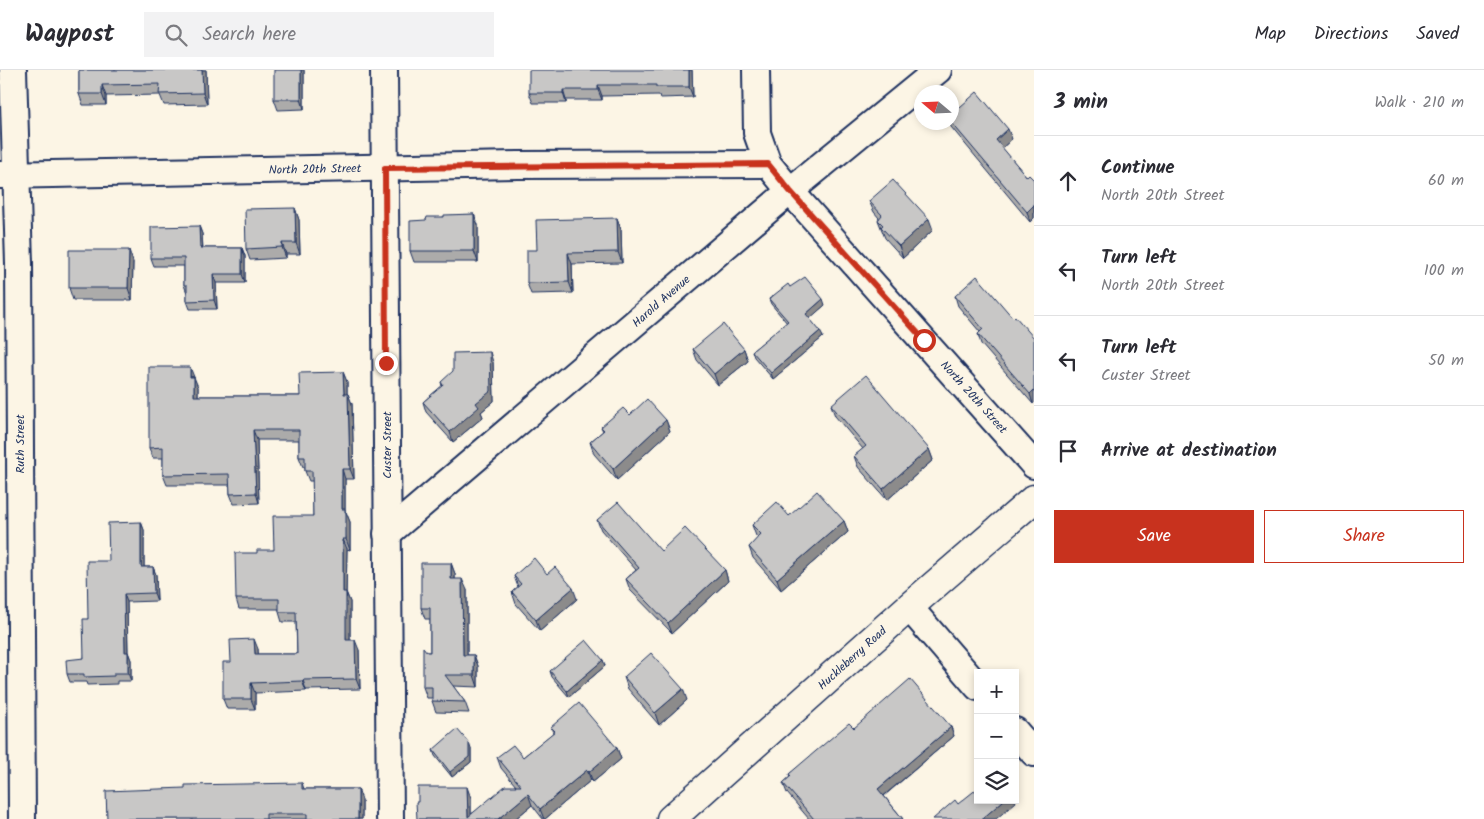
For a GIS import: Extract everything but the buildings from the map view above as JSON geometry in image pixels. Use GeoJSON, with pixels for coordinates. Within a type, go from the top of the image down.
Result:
{"type":"FeatureCollection","features":[{"type":"Feature","properties":{"kind":"street","name":"Ruth Street"},"geometry":{"type":"LineString","coordinates":[[13,70],[8,175],[20,342],[22,819]]}},
{"type":"Feature","properties":{"kind":"street","name":"Custer Street"},"geometry":{"type":"LineString","coordinates":[[384,70],[390,819]]}},
{"type":"Feature","properties":{"kind":"street"},"geometry":{"type":"LineString","coordinates":[[756,70],[757,133],[768,164]]}},
{"type":"Feature","properties":{"kind":"street","name":"Harold Avenue"},"geometry":{"type":"LineString","coordinates":[[388,534],[790,191],[938,70]]}},
{"type":"Feature","properties":{"kind":"street","name":"North 20th Street"},"geometry":{"type":"LineString","coordinates":[[8,175],[385,168],[768,164],[1034,465]]}},
{"type":"Feature","properties":{"kind":"street","name":"Huckleberry Road"},"geometry":{"type":"LineString","coordinates":[[671,819],[909,607],[1034,499]]}},
{"type":"Feature","properties":{"kind":"street"},"geometry":{"type":"LineString","coordinates":[[909,607],[974,682]]}},
{"type":"Feature","properties":{"kind":"street"},"geometry":{"type":"LineString","coordinates":[[1019,735],[1034,752]]}},
{"type":"Feature","properties":{"kind":"route"},"geometry":{"type":"LineString","coordinates":[[386,363],[385,168],[519,165],[768,164],[924,340]]}}]}
